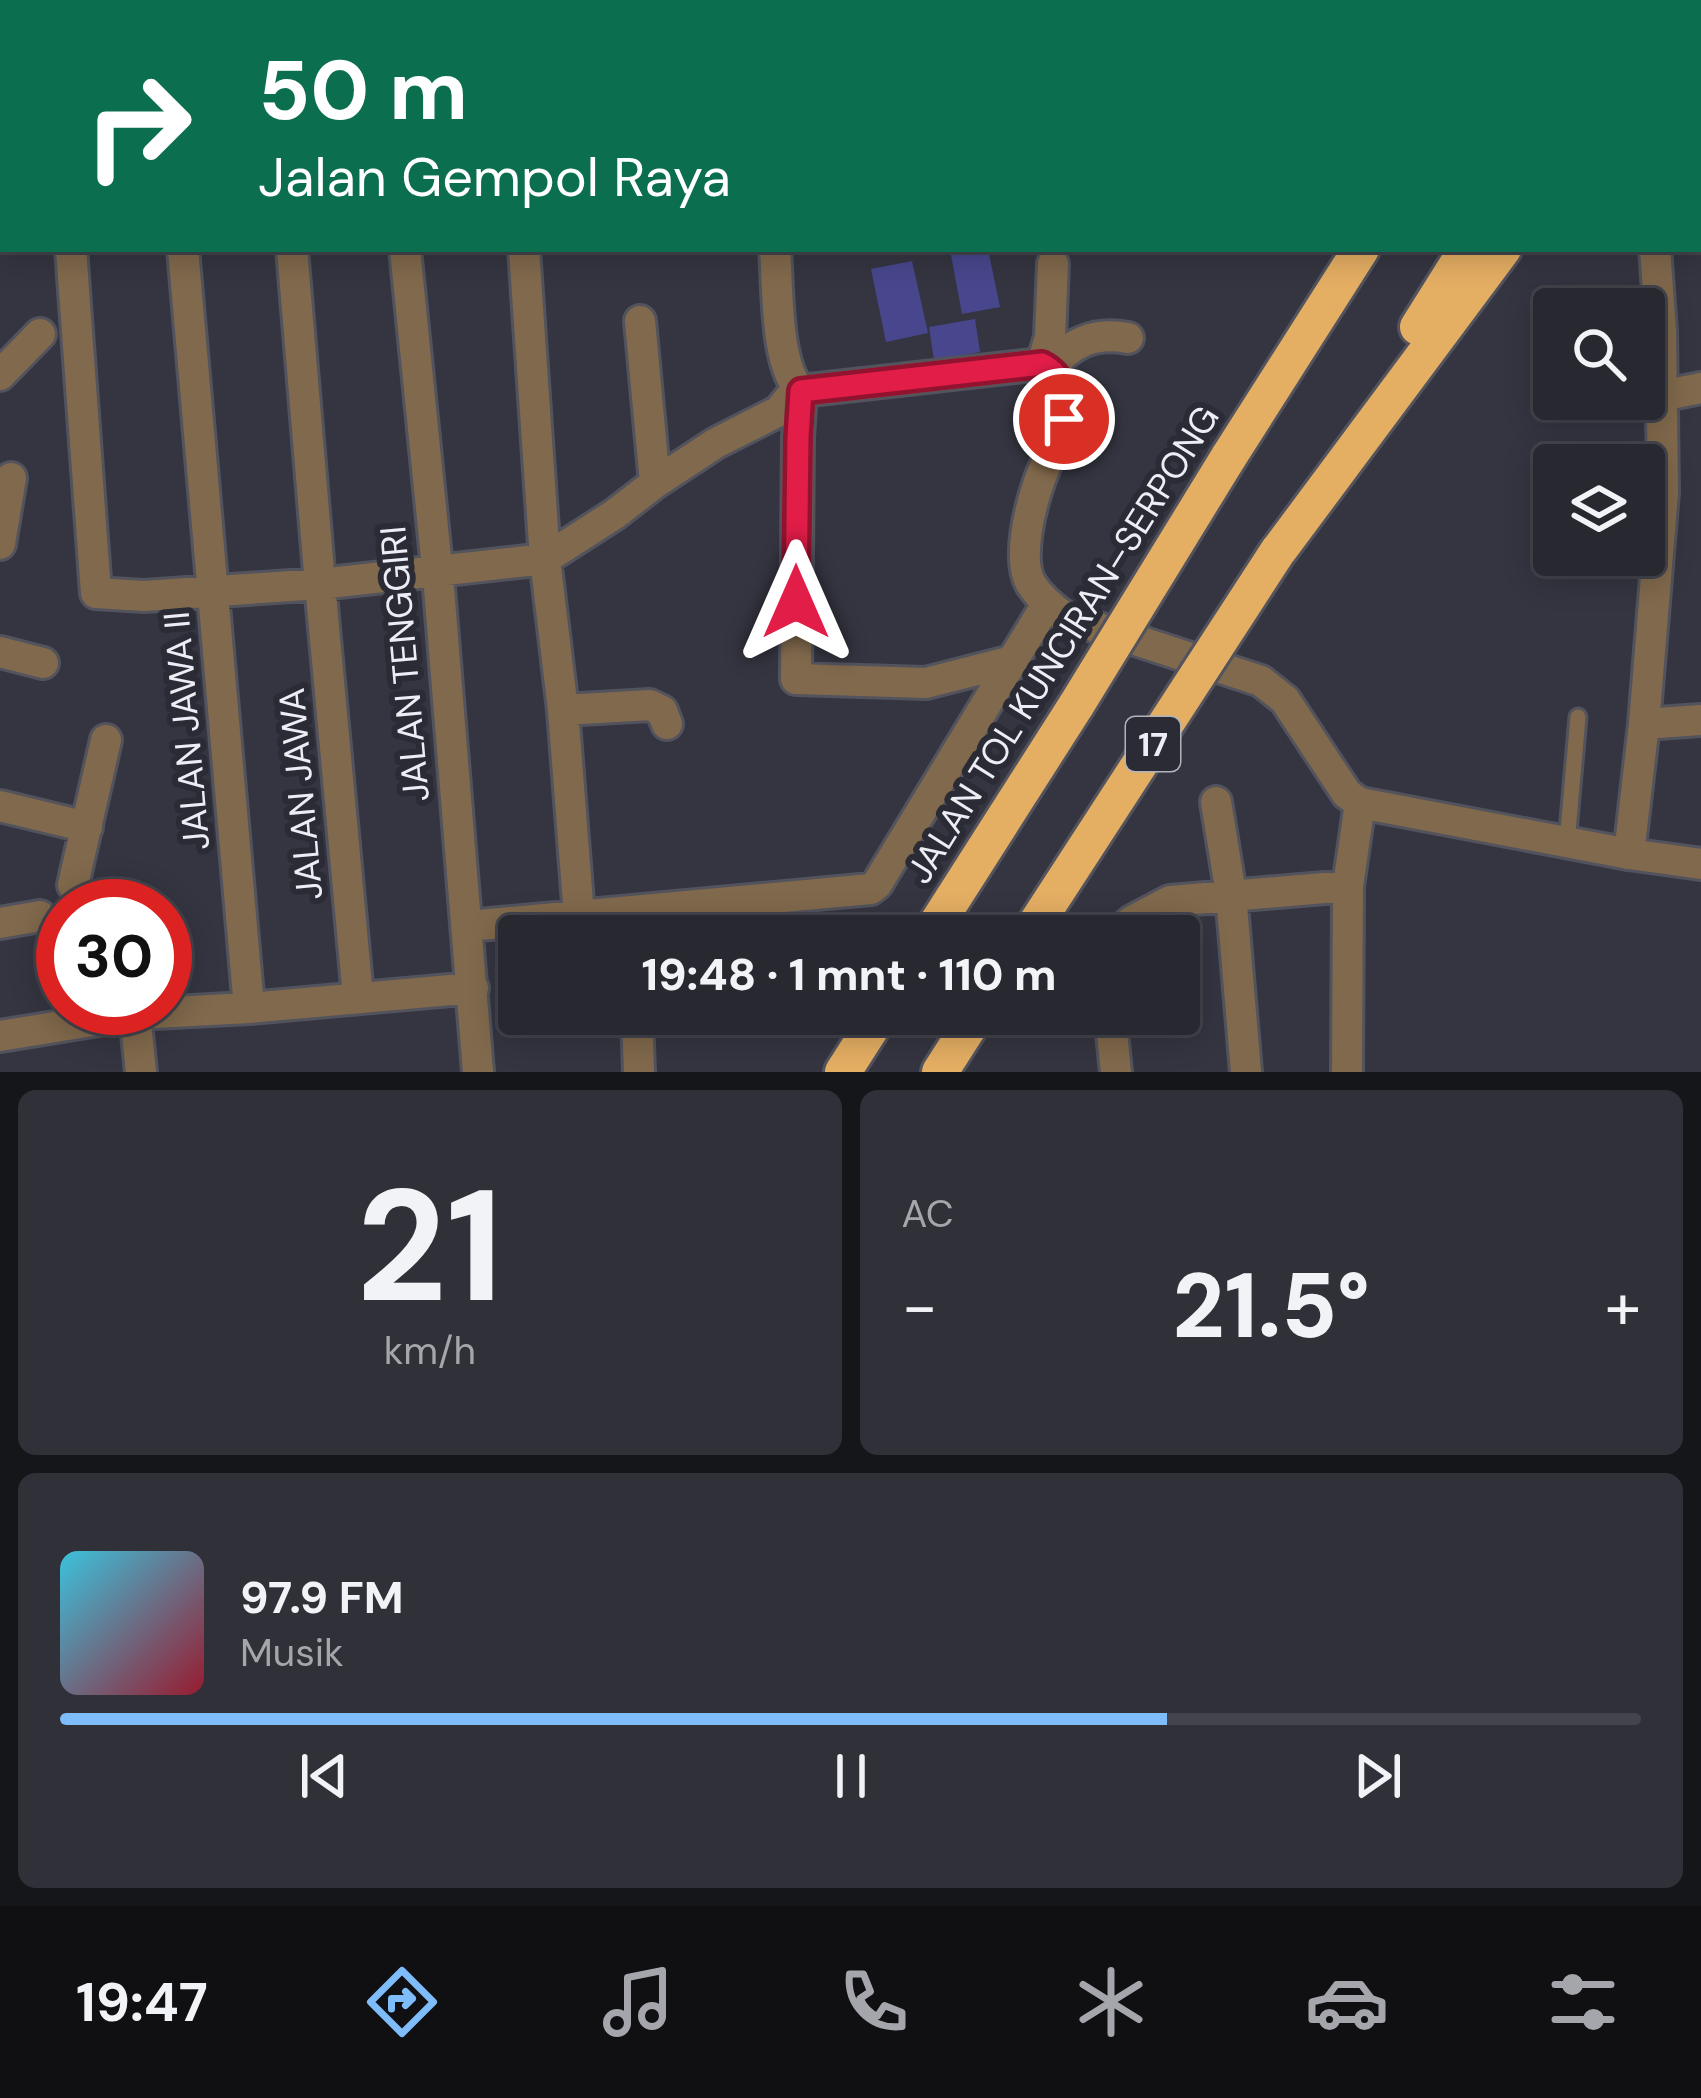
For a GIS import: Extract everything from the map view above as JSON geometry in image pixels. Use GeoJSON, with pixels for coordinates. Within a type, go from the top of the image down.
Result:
{"type":"FeatureCollection","features":[{"type":"Feature","properties":{"kind":"highway"},"geometry":{"type":"LineString","coordinates":[[1265,396],[1334,252]]}},
{"type":"Feature","properties":{"kind":"highway","name":"17"},"geometry":{"type":"LineString","coordinates":[[1265,396],[1359,252]]}},
{"type":"Feature","properties":{"kind":"highway","name":"17"},"geometry":{"type":"LineString","coordinates":[[1042,915],[1465,252]]}},
{"type":"Feature","properties":{"kind":"highway"},"geometry":{"type":"LineString","coordinates":[[1278,550],[1501,252]]}},
{"type":"Feature","properties":{"kind":"highway","name":"JALAN TOL KUNCIRAN–SERPONG"},"geometry":{"type":"LineString","coordinates":[[942,915],[1265,396]]}},
{"type":"Feature","properties":{"kind":"highway"},"geometry":{"type":"LineString","coordinates":[[843,1072],[867,1035]]}},
{"type":"Feature","properties":{"kind":"highway"},"geometry":{"type":"LineString","coordinates":[[940,1072],[964,1035]]}},
{"type":"Feature","properties":{"kind":"street"},"geometry":{"type":"LineString","coordinates":[[71,252],[96,593],[144,596],[320,584],[545,559],[716,443],[779,411],[799,390],[1046,366],[1088,339],[1128,338]]}},
{"type":"Feature","properties":{"kind":"street","name":"JALAN JAWA II"},"geometry":{"type":"LineString","coordinates":[[184,252],[249,1008]]}},
{"type":"Feature","properties":{"kind":"street","name":"JALAN JAWA"},"geometry":{"type":"LineString","coordinates":[[292,252],[358,997]]}},
{"type":"Feature","properties":{"kind":"street","name":"JALAN TENGGIRI"},"geometry":{"type":"LineString","coordinates":[[405,252],[478,1072]]}},
{"type":"Feature","properties":{"kind":"street"},"geometry":{"type":"LineString","coordinates":[[524,252],[545,559],[579,915]]}},
{"type":"Feature","properties":{"kind":"street"},"geometry":{"type":"LineString","coordinates":[[775,252],[783,351],[799,390],[796,679],[926,683],[1012,661]]}},
{"type":"Feature","properties":{"kind":"street"},"geometry":{"type":"LineString","coordinates":[[1654,252],[1657,288]]}},
{"type":"Feature","properties":{"kind":"street"},"geometry":{"type":"LineString","coordinates":[[1046,366],[1053,264]]}},
{"type":"Feature","properties":{"kind":"street"},"geometry":{"type":"LineString","coordinates":[[640,321],[655,483]]}},
{"type":"Feature","properties":{"kind":"street"},"geometry":{"type":"LineString","coordinates":[[0,375],[40,334]]}},
{"type":"Feature","properties":{"kind":"street"},"geometry":{"type":"LineString","coordinates":[[1046,366],[1061,379],[1064,419],[1037,485],[1024,545],[1028,580],[1047,604],[1065,617],[1261,681],[1286,700],[1347,794],[1360,803],[1701,864]]}},
{"type":"Feature","properties":{"kind":"street"},"geometry":{"type":"LineString","coordinates":[[1665,395],[1701,388]]}},
{"type":"Feature","properties":{"kind":"street"},"geometry":{"type":"LineString","coordinates":[[1629,854],[1663,492],[1662,420]]}},
{"type":"Feature","properties":{"kind":"street"},"geometry":{"type":"LineString","coordinates":[[0,544],[10,478]]}},
{"type":"Feature","properties":{"kind":"street"},"geometry":{"type":"LineString","coordinates":[[690,915],[871,889],[877,884],[1047,604]]}},
{"type":"Feature","properties":{"kind":"street"},"geometry":{"type":"LineString","coordinates":[[0,652],[43,663]]}},
{"type":"Feature","properties":{"kind":"street"},"geometry":{"type":"LineString","coordinates":[[563,710],[650,705],[662,711],[667,724]]}},
{"type":"Feature","properties":{"kind":"street"},"geometry":{"type":"LineString","coordinates":[[1644,724],[1701,720]]}},
{"type":"Feature","properties":{"kind":"street"},"geometry":{"type":"LineString","coordinates":[[75,879],[106,740]]}},
{"type":"Feature","properties":{"kind":"street"},"geometry":{"type":"LineString","coordinates":[[1216,802],[1231,894],[1246,1072]]}},
{"type":"Feature","properties":{"kind":"street"},"geometry":{"type":"LineString","coordinates":[[1347,1072],[1348,886],[1360,803]]}},
{"type":"Feature","properties":{"kind":"street"},"geometry":{"type":"LineString","coordinates":[[0,806],[87,827]]}},
{"type":"Feature","properties":{"kind":"street"},"geometry":{"type":"LineString","coordinates":[[1143,915],[1170,901],[1348,886]]}},
{"type":"Feature","properties":{"kind":"street"},"geometry":{"type":"LineString","coordinates":[[0,923],[36,917]]}},
{"type":"Feature","properties":{"kind":"street"},"geometry":{"type":"LineString","coordinates":[[467,926],[498,923]]}},
{"type":"Feature","properties":{"kind":"street"},"geometry":{"type":"LineString","coordinates":[[192,1011],[472,988]]}},
{"type":"Feature","properties":{"kind":"street"},"geometry":{"type":"LineString","coordinates":[[0,1036],[36,1030]]}},
{"type":"Feature","properties":{"kind":"street"},"geometry":{"type":"LineString","coordinates":[[137,1035],[141,1072]]}},
{"type":"Feature","properties":{"kind":"street"},"geometry":{"type":"LineString","coordinates":[[638,1035],[639,1072]]}},
{"type":"Feature","properties":{"kind":"street"},"geometry":{"type":"LineString","coordinates":[[1112,1035],[1116,1072]]}},
{"type":"Feature","properties":{"kind":"lane"},"geometry":{"type":"LineString","coordinates":[[1567,843],[1578,717]]}},
{"type":"Feature","properties":{"kind":"building"},"geometry":{"type":"Polygon","coordinates":[[[989,252],[1000,307],[962,314],[951,255],[989,252]]]}},
{"type":"Feature","properties":{"kind":"building"},"geometry":{"type":"Polygon","coordinates":[[[912,261],[928,333],[886,342],[871,269],[912,261]]]}},
{"type":"Feature","properties":{"kind":"building"},"geometry":{"type":"Polygon","coordinates":[[[975,319],[980,352],[934,360],[929,327],[975,319]]]}},
{"type":"Feature","properties":{"kind":"route"},"geometry":{"type":"LineString","coordinates":[[796,602],[801,391],[1042,364],[1061,379],[1064,419]]}}]}
